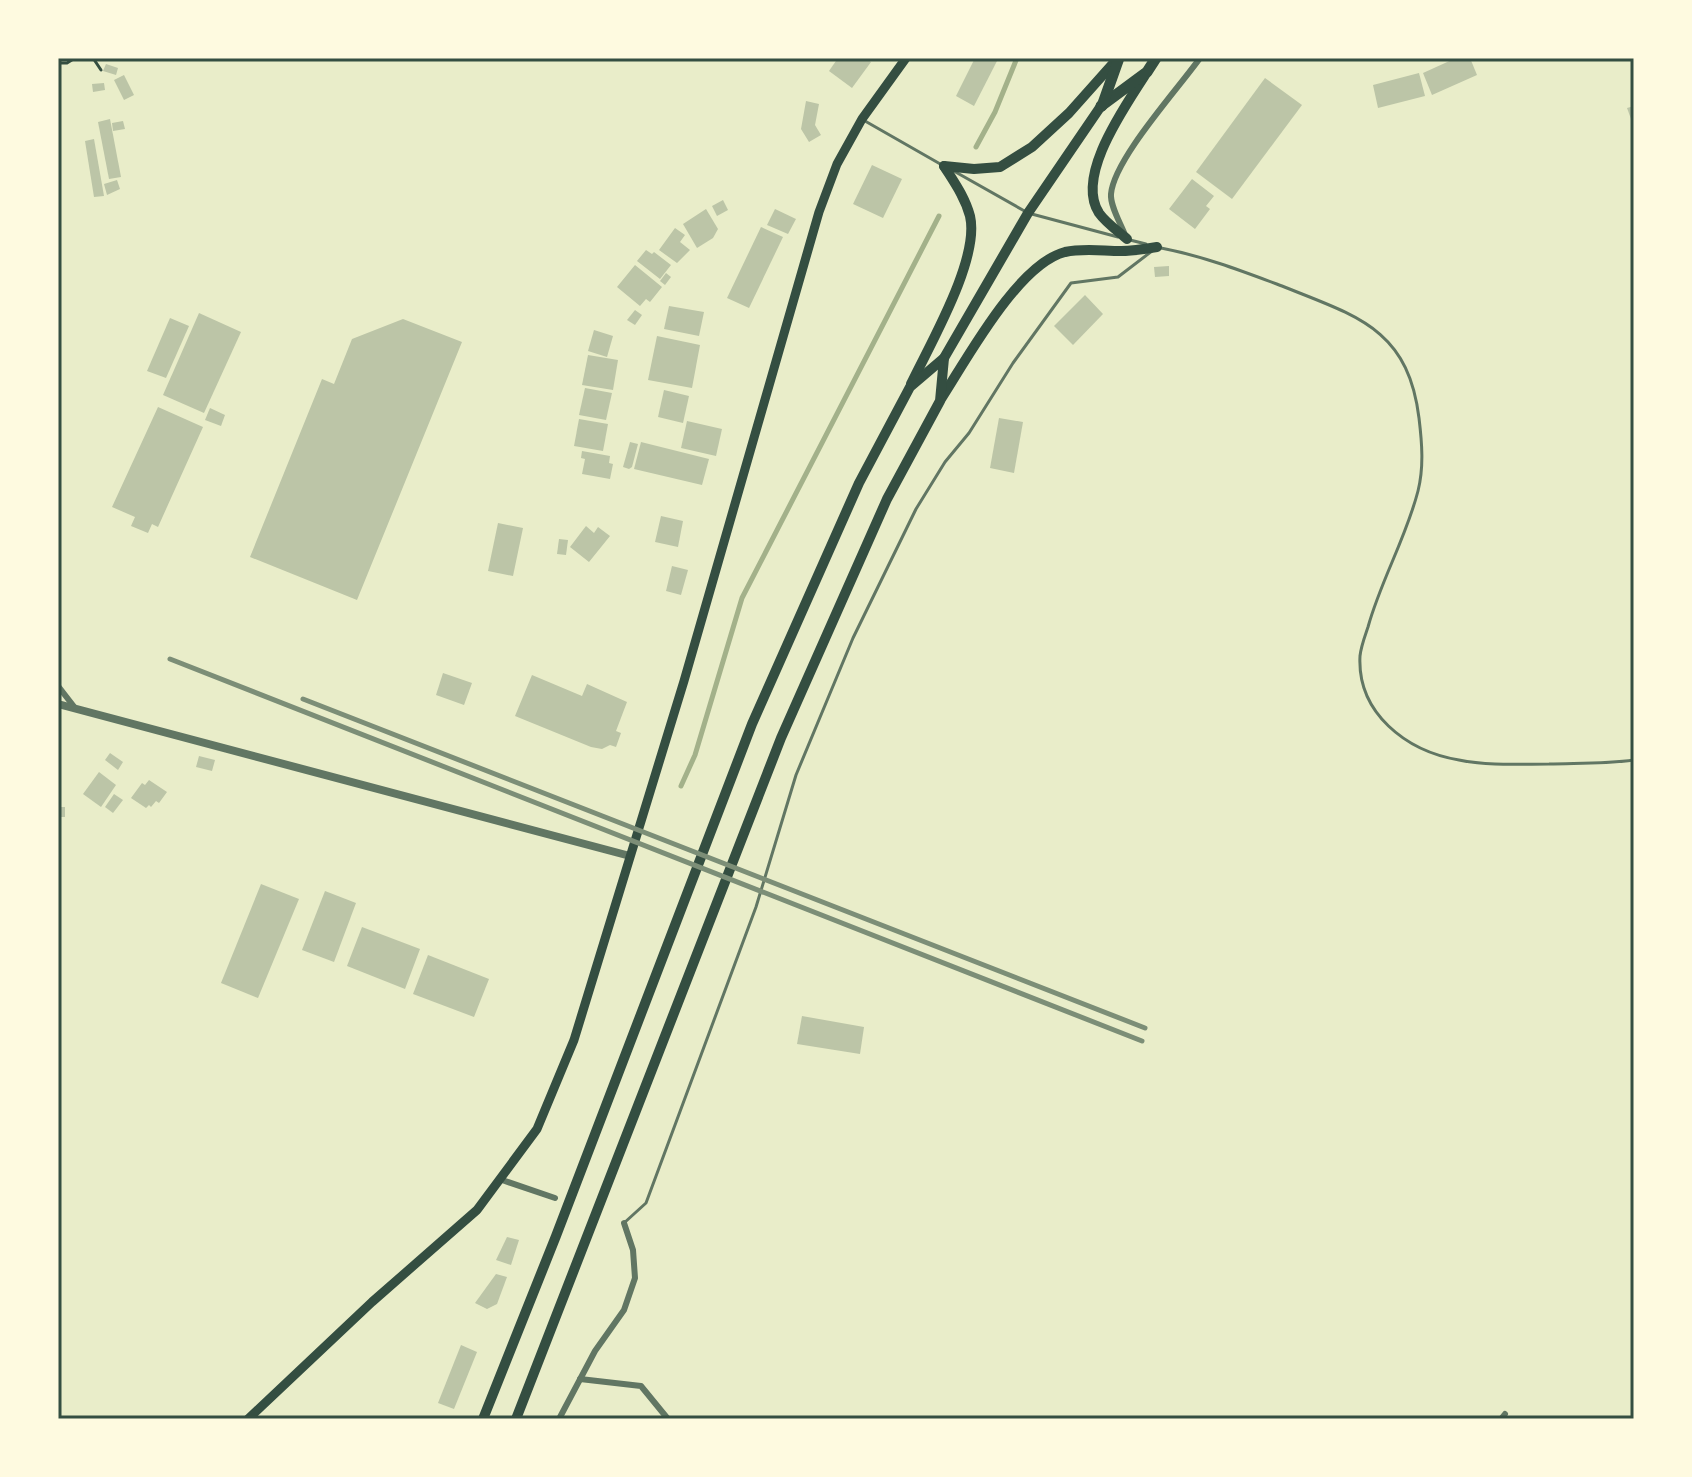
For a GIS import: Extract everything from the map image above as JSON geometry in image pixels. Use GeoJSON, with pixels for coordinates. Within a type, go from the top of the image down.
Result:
{"type":"FeatureCollection","features":[{"type":"Feature","properties":{"kind":"highway"},"geometry":{"type":"LineString","coordinates":[[1101,106],[1118,58]]}},
{"type":"Feature","properties":{"kind":"highway"},"geometry":{"type":"LineString","coordinates":[[1101,106],[1147,72],[1156,58]]}},
{"type":"Feature","properties":{"kind":"main road"},"geometry":{"type":"LineString","coordinates":[[248,1419],[372,1302],[477,1210],[537,1129],[574,1040],[819,212],[837,164],[862,119],[906,58]]}},
{"type":"Feature","properties":{"kind":"main road"},"geometry":{"type":"LineString","coordinates":[[944,166],[974,169],[1000,167],[1032,147],[1069,113],[1118,58]]}},
{"type":"Feature","properties":{"kind":"main road"},"geometry":{"type":"LineString","coordinates":[[1127,239],[1099,213],[1092,192],[1098,163],[1110,132],[1147,72]]}},
{"type":"Feature","properties":{"kind":"main road"},"geometry":{"type":"LineString","coordinates":[[910,387],[944,358],[1028,213],[1101,106]]}},
{"type":"Feature","properties":{"kind":"main road"},"geometry":{"type":"LineString","coordinates":[[483,1419],[752,724],[859,483],[910,387],[957,286],[970,250],[971,218],[962,194],[944,166]]}},
{"type":"Feature","properties":{"kind":"main road"},"geometry":{"type":"LineString","coordinates":[[516,1419],[781,738],[887,499],[940,401],[988,326],[1023,280],[1043,262],[1073,251],[1125,251],[1157,247]]}},
{"type":"Feature","properties":{"kind":"main road"},"geometry":{"type":"LineString","coordinates":[[940,401],[944,358]]}},
{"type":"Feature","properties":{"kind":"street"},"geometry":{"type":"LineString","coordinates":[[1127,239],[1110,197],[1114,179],[1127,156],[1200,58]]}},
{"type":"Feature","properties":{"kind":"street"},"geometry":{"type":"LineString","coordinates":[[58,686],[75,708]]}},
{"type":"Feature","properties":{"kind":"street"},"geometry":{"type":"LineString","coordinates":[[58,704],[630,856]]}},
{"type":"Feature","properties":{"kind":"street"},"geometry":{"type":"LineString","coordinates":[[502,1180],[555,1198]]}},
{"type":"Feature","properties":{"kind":"street"},"geometry":{"type":"LineString","coordinates":[[559,1419],[595,1351],[624,1310],[635,1278],[633,1250],[624,1223]]}},
{"type":"Feature","properties":{"kind":"street"},"geometry":{"type":"LineString","coordinates":[[580,1379],[641,1386],[668,1419]]}},
{"type":"Feature","properties":{"kind":"lane"},"geometry":{"type":"LineString","coordinates":[[862,119],[1028,213],[1216,262],[1369,323],[1392,345],[1408,369],[1418,408],[1423,453],[1419,487],[1406,532],[1372,609],[1360,655],[1369,702],[1385,726],[1414,744],[1459,760],[1513,764],[1634,760]]}},
{"type":"Feature","properties":{"kind":"lane"},"geometry":{"type":"LineString","coordinates":[[624,1223],[646,1203],[756,907],[796,775],[853,638],[916,509],[945,462],[969,433],[1013,363],[1071,283],[1118,277],[1157,247]]}},
{"type":"Feature","properties":{"kind":"path"},"geometry":{"type":"LineString","coordinates":[[58,63],[67,63],[75,58]]}},
{"type":"Feature","properties":{"kind":"path"},"geometry":{"type":"LineString","coordinates":[[93,58],[101,70]]}},
{"type":"Feature","properties":{"kind":"building"},"geometry":{"type":"Polygon","coordinates":[[[838,58],[865,58],[871,62],[852,88],[829,71],[838,58]]]}},
{"type":"Feature","properties":{"kind":"building"},"geometry":{"type":"Polygon","coordinates":[[[975,58],[997,61],[974,106],[956,96],[975,58]]]}},
{"type":"Feature","properties":{"kind":"building"},"geometry":{"type":"Polygon","coordinates":[[[1456,58],[1470,58],[1477,75],[1432,95],[1423,73],[1456,58]]]}},
{"type":"Feature","properties":{"kind":"building"},"geometry":{"type":"Polygon","coordinates":[[[106,64],[118,68],[116,75],[103,71],[106,64]]]}},
{"type":"Feature","properties":{"kind":"building"},"geometry":{"type":"Polygon","coordinates":[[[1419,73],[1425,96],[1378,108],[1373,85],[1419,73]]]}},
{"type":"Feature","properties":{"kind":"building"},"geometry":{"type":"Polygon","coordinates":[[[124,75],[134,95],[124,100],[114,80],[124,75]]]}},
{"type":"Feature","properties":{"kind":"building"},"geometry":{"type":"Polygon","coordinates":[[[1265,78],[1302,105],[1232,199],[1196,172],[1265,78]]]}},
{"type":"Feature","properties":{"kind":"building"},"geometry":{"type":"Polygon","coordinates":[[[104,83],[105,90],[93,92],[92,84],[104,83]]]}},
{"type":"Feature","properties":{"kind":"building"},"geometry":{"type":"Polygon","coordinates":[[[806,101],[819,104],[815,125],[821,135],[809,142],[801,129],[806,101]]]}},
{"type":"Feature","properties":{"kind":"building"},"geometry":{"type":"Polygon","coordinates":[[[1634,106],[1634,127],[1627,108],[1634,106]]]}},
{"type":"Feature","properties":{"kind":"building"},"geometry":{"type":"Polygon","coordinates":[[[110,119],[121,177],[109,179],[98,122],[110,119]]]}},
{"type":"Feature","properties":{"kind":"building"},"geometry":{"type":"Polygon","coordinates":[[[123,121],[125,129],[113,131],[112,123],[123,121]]]}},
{"type":"Feature","properties":{"kind":"building"},"geometry":{"type":"Polygon","coordinates":[[[94,139],[104,196],[94,197],[85,141],[94,139]]]}},
{"type":"Feature","properties":{"kind":"building"},"geometry":{"type":"Polygon","coordinates":[[[872,165],[902,179],[883,218],[853,204],[872,165]]]}},
{"type":"Feature","properties":{"kind":"building"},"geometry":{"type":"Polygon","coordinates":[[[1192,179],[1214,196],[1206,206],[1210,209],[1195,229],[1169,209],[1192,179]]]}},
{"type":"Feature","properties":{"kind":"building"},"geometry":{"type":"Polygon","coordinates":[[[117,180],[120,189],[107,195],[104,184],[117,180]]]}},
{"type":"Feature","properties":{"kind":"building"},"geometry":{"type":"Polygon","coordinates":[[[723,200],[728,210],[717,216],[712,206],[723,200]]]}},
{"type":"Feature","properties":{"kind":"building"},"geometry":{"type":"Polygon","coordinates":[[[706,209],[718,229],[713,238],[697,248],[683,224],[706,209]]]}},
{"type":"Feature","properties":{"kind":"building"},"geometry":{"type":"Polygon","coordinates":[[[775,209],[796,219],[788,234],[767,225],[775,209]]]}},
{"type":"Feature","properties":{"kind":"building"},"geometry":{"type":"Polygon","coordinates":[[[761,227],[783,237],[749,308],[727,298],[761,227]]]}},
{"type":"Feature","properties":{"kind":"building"},"geometry":{"type":"Polygon","coordinates":[[[675,228],[685,235],[680,242],[690,250],[677,263],[659,250],[675,228]]]}},
{"type":"Feature","properties":{"kind":"building"},"geometry":{"type":"Polygon","coordinates":[[[646,250],[652,254],[654,252],[671,265],[660,279],[637,261],[646,250]]]}},
{"type":"Feature","properties":{"kind":"building"},"geometry":{"type":"Polygon","coordinates":[[[635,265],[662,287],[650,302],[646,299],[640,306],[617,287],[635,265]]]}},
{"type":"Feature","properties":{"kind":"building"},"geometry":{"type":"Polygon","coordinates":[[[1169,266],[1169,276],[1155,277],[1154,267],[1169,266]]]}},
{"type":"Feature","properties":{"kind":"building"},"geometry":{"type":"Polygon","coordinates":[[[666,273],[671,277],[665,285],[660,281],[666,273]]]}},
{"type":"Feature","properties":{"kind":"building"},"geometry":{"type":"Polygon","coordinates":[[[1085,295],[1103,314],[1073,345],[1054,326],[1085,295]]]}},
{"type":"Feature","properties":{"kind":"building"},"geometry":{"type":"Polygon","coordinates":[[[669,306],[704,312],[699,336],[664,329],[669,306]]]}},
{"type":"Feature","properties":{"kind":"building"},"geometry":{"type":"Polygon","coordinates":[[[635,310],[642,315],[635,325],[627,320],[635,310]]]}},
{"type":"Feature","properties":{"kind":"building"},"geometry":{"type":"Polygon","coordinates":[[[199,313],[241,332],[204,413],[163,395],[199,313]]]}},
{"type":"Feature","properties":{"kind":"building"},"geometry":{"type":"Polygon","coordinates":[[[170,318],[189,326],[166,378],[147,371],[170,318]]]}},
{"type":"Feature","properties":{"kind":"building"},"geometry":{"type":"Polygon","coordinates":[[[403,319],[462,342],[357,600],[250,557],[322,379],[334,384],[352,339],[403,319]]]}},
{"type":"Feature","properties":{"kind":"building"},"geometry":{"type":"Polygon","coordinates":[[[594,330],[613,336],[607,357],[588,351],[594,330]]]}},
{"type":"Feature","properties":{"kind":"building"},"geometry":{"type":"Polygon","coordinates":[[[657,336],[700,345],[692,388],[648,380],[657,336]]]}},
{"type":"Feature","properties":{"kind":"building"},"geometry":{"type":"Polygon","coordinates":[[[588,355],[618,360],[613,390],[582,385],[588,355]]]}},
{"type":"Feature","properties":{"kind":"building"},"geometry":{"type":"Polygon","coordinates":[[[585,388],[612,393],[606,420],[579,415],[585,388]]]}},
{"type":"Feature","properties":{"kind":"building"},"geometry":{"type":"Polygon","coordinates":[[[664,390],[689,396],[683,423],[658,417],[664,390]]]}},
{"type":"Feature","properties":{"kind":"building"},"geometry":{"type":"Polygon","coordinates":[[[158,407],[203,427],[158,527],[152,524],[148,533],[131,526],[135,517],[112,507],[158,407]]]}},
{"type":"Feature","properties":{"kind":"building"},"geometry":{"type":"Polygon","coordinates":[[[210,408],[225,415],[221,426],[205,420],[210,408]]]}},
{"type":"Feature","properties":{"kind":"building"},"geometry":{"type":"Polygon","coordinates":[[[999,418],[1023,422],[1014,473],[990,468],[999,418]]]}},
{"type":"Feature","properties":{"kind":"building"},"geometry":{"type":"Polygon","coordinates":[[[579,419],[608,424],[603,451],[574,446],[579,419]]]}},
{"type":"Feature","properties":{"kind":"building"},"geometry":{"type":"Polygon","coordinates":[[[687,421],[722,429],[716,456],[681,448],[687,421]]]}},
{"type":"Feature","properties":{"kind":"building"},"geometry":{"type":"Polygon","coordinates":[[[630,442],[638,444],[629,469],[623,467],[630,442]]]}},
{"type":"Feature","properties":{"kind":"building"},"geometry":{"type":"Polygon","coordinates":[[[641,442],[709,459],[702,485],[634,469],[641,442]]]}},
{"type":"Feature","properties":{"kind":"building"},"geometry":{"type":"Polygon","coordinates":[[[582,451],[610,456],[609,463],[613,464],[610,479],[582,474],[585,459],[581,458],[582,451]]]}},
{"type":"Feature","properties":{"kind":"building"},"geometry":{"type":"Polygon","coordinates":[[[661,516],[683,521],[678,547],[655,542],[661,516]]]}},
{"type":"Feature","properties":{"kind":"building"},"geometry":{"type":"Polygon","coordinates":[[[498,523],[523,528],[513,576],[488,571],[498,523]]]}},
{"type":"Feature","properties":{"kind":"building"},"geometry":{"type":"Polygon","coordinates":[[[586,526],[594,533],[598,527],[610,536],[589,562],[570,547],[586,526]]]}},
{"type":"Feature","properties":{"kind":"building"},"geometry":{"type":"Polygon","coordinates":[[[559,539],[568,540],[566,555],[557,554],[559,539]]]}},
{"type":"Feature","properties":{"kind":"building"},"geometry":{"type":"Polygon","coordinates":[[[672,566],[688,570],[681,595],[666,591],[672,566]]]}},
{"type":"Feature","properties":{"kind":"building"},"geometry":{"type":"Polygon","coordinates":[[[443,673],[472,683],[464,705],[436,695],[443,673]]]}},
{"type":"Feature","properties":{"kind":"building"},"geometry":{"type":"Polygon","coordinates":[[[532,675],[582,696],[587,684],[627,702],[616,731],[621,733],[616,747],[591,747],[515,716],[532,675]]]}},
{"type":"Feature","properties":{"kind":"building"},"geometry":{"type":"Polygon","coordinates":[[[110,753],[123,762],[118,770],[105,760],[110,753]]]}},
{"type":"Feature","properties":{"kind":"building"},"geometry":{"type":"Polygon","coordinates":[[[199,756],[215,760],[212,771],[196,767],[199,756]]]}},
{"type":"Feature","properties":{"kind":"building"},"geometry":{"type":"Polygon","coordinates":[[[99,772],[116,785],[101,807],[83,794],[99,772]]]}},
{"type":"Feature","properties":{"kind":"building"},"geometry":{"type":"Polygon","coordinates":[[[149,780],[167,792],[159,803],[156,801],[146,808],[131,798],[142,783],[145,785],[149,780]]]}},
{"type":"Feature","properties":{"kind":"building"},"geometry":{"type":"Polygon","coordinates":[[[114,794],[123,800],[113,813],[105,807],[114,794]]]}},
{"type":"Feature","properties":{"kind":"building"},"geometry":{"type":"Polygon","coordinates":[[[58,807],[65,807],[65,817],[58,817],[58,807]]]}},
{"type":"Feature","properties":{"kind":"building"},"geometry":{"type":"Polygon","coordinates":[[[261,884],[299,899],[258,998],[221,983],[261,884]]]}},
{"type":"Feature","properties":{"kind":"building"},"geometry":{"type":"Polygon","coordinates":[[[325,891],[356,903],[334,962],[302,950],[325,891]]]}},
{"type":"Feature","properties":{"kind":"building"},"geometry":{"type":"Polygon","coordinates":[[[362,927],[420,949],[405,989],[347,966],[362,927]]]}},
{"type":"Feature","properties":{"kind":"building"},"geometry":{"type":"Polygon","coordinates":[[[428,955],[489,979],[474,1017],[413,994],[428,955]]]}},
{"type":"Feature","properties":{"kind":"building"},"geometry":{"type":"Polygon","coordinates":[[[802,1016],[864,1027],[860,1054],[797,1044],[802,1016]]]}},
{"type":"Feature","properties":{"kind":"building"},"geometry":{"type":"Polygon","coordinates":[[[507,1237],[519,1240],[511,1265],[496,1260],[507,1237]]]}},
{"type":"Feature","properties":{"kind":"building"},"geometry":{"type":"Polygon","coordinates":[[[496,1274],[507,1277],[497,1304],[487,1309],[475,1303],[496,1274]]]}},
{"type":"Feature","properties":{"kind":"building"},"geometry":{"type":"Polygon","coordinates":[[[461,1345],[477,1352],[454,1409],[438,1403],[461,1345]]]}},
{"type":"Feature","properties":{"kind":"waterway"},"geometry":{"type":"LineString","coordinates":[[976,147],[995,112],[1017,58]]}},
{"type":"Feature","properties":{"kind":"waterway"},"geometry":{"type":"LineString","coordinates":[[681,786],[695,755],[742,598],[939,216]]}},
{"type":"Feature","properties":{"kind":"railway"},"geometry":{"type":"LineString","coordinates":[[170,659],[1142,1041]]}},
{"type":"Feature","properties":{"kind":"railway"},"geometry":{"type":"LineString","coordinates":[[303,699],[1145,1028]]}}]}
